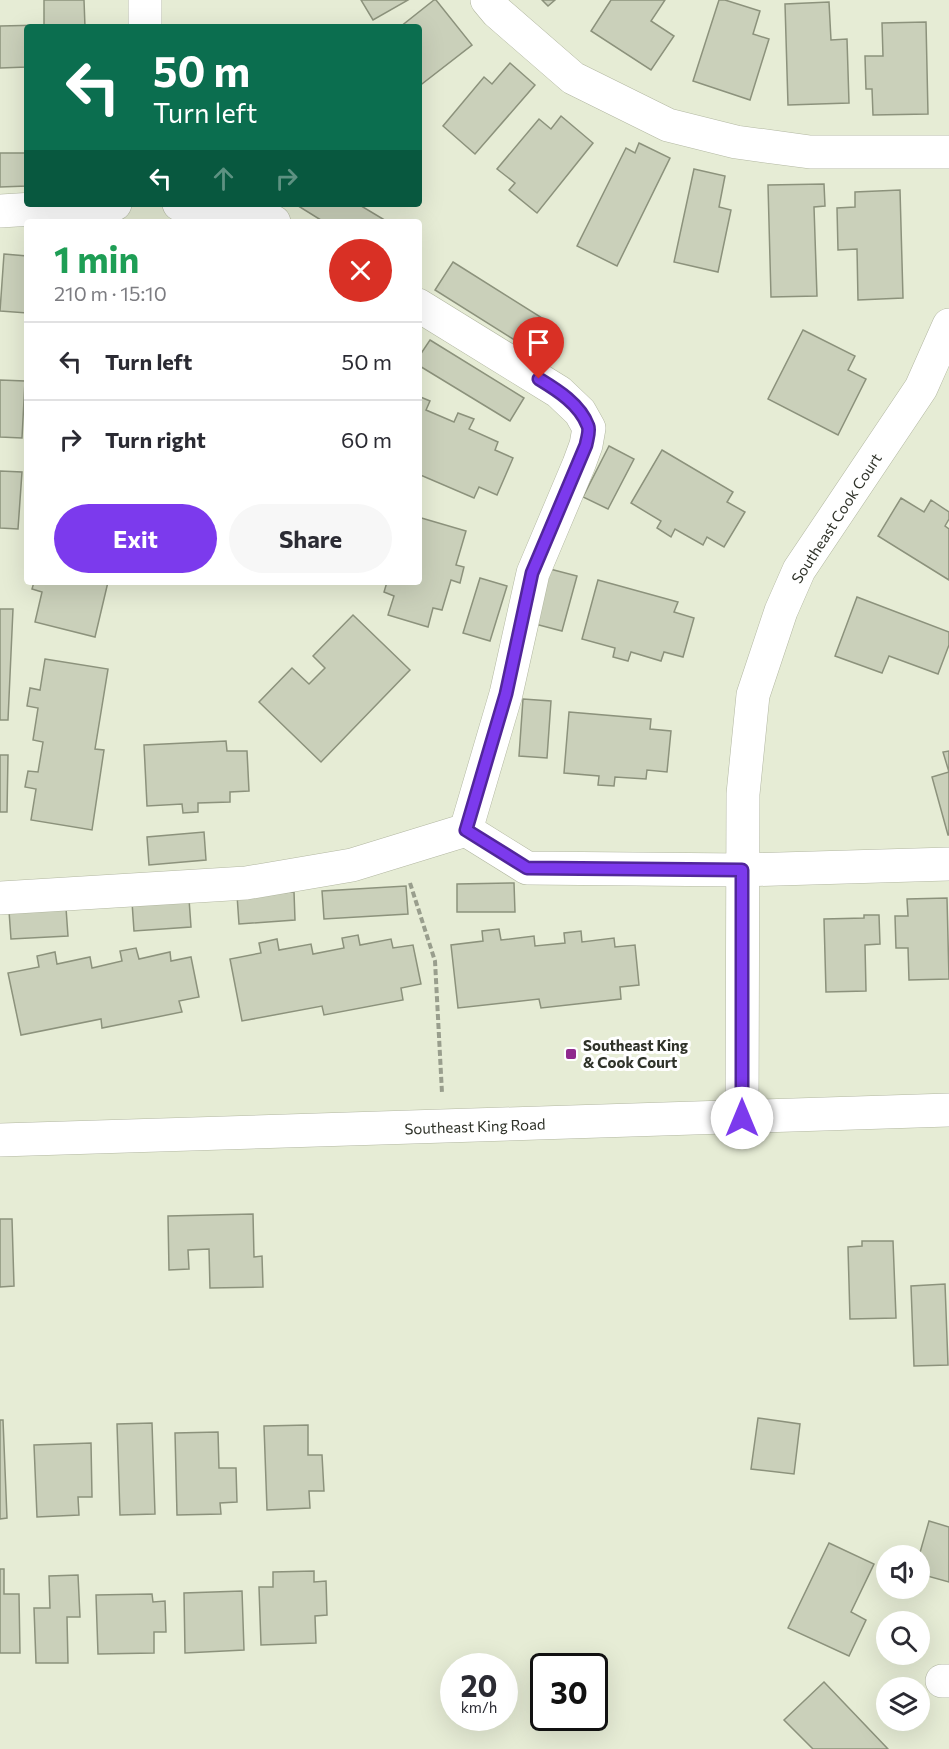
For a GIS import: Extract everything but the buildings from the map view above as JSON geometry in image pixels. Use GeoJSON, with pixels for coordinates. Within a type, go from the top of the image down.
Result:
{"type":"FeatureCollection","features":[{"type":"Feature","properties":{"kind":"street"},"geometry":{"type":"LineString","coordinates":[[145,0],[145,24]]}},
{"type":"Feature","properties":{"kind":"street"},"geometry":{"type":"LineString","coordinates":[[487,0],[497,12],[573,78],[668,124],[736,142],[810,152],[949,152]]}},
{"type":"Feature","properties":{"kind":"street"},"geometry":{"type":"LineString","coordinates":[[0,211],[66,207]]}},
{"type":"Feature","properties":{"kind":"street"},"geometry":{"type":"LineString","coordinates":[[215,207],[227,208],[264,219]]}},
{"type":"Feature","properties":{"kind":"street"},"geometry":{"type":"LineString","coordinates":[[422,307],[559,392],[580,412],[589,428],[579,464],[532,573],[506,694],[466,830]]}},
{"type":"Feature","properties":{"kind":"street","name":"Southeast Cook Court"},"geometry":{"type":"LineString","coordinates":[[742,1118],[743,794],[753,695],[781,611],[799,570],[921,388],[949,325]]}},
{"type":"Feature","properties":{"kind":"street"},"geometry":{"type":"LineString","coordinates":[[0,898],[246,883],[352,866],[466,830],[527,868],[742,870],[949,864]]}},
{"type":"Feature","properties":{"kind":"street","name":"Southeast King Road"},"geometry":{"type":"LineString","coordinates":[[0,1140],[949,1110]]}},
{"type":"Feature","properties":{"kind":"path"},"geometry":{"type":"LineString","coordinates":[[423,919],[435,961],[443,1127]]}},
{"type":"Feature","properties":{"kind":"place","name":"Southeast King & Cook Court"},"geometry":{"type":"Point","coordinates":[571,1054]}},
{"type":"Feature","properties":{"kind":"route"},"geometry":{"type":"LineString","coordinates":[[539,379],[559,392],[580,412],[589,428],[579,464],[532,573],[506,694],[466,830],[527,868],[742,870],[742,1118]]}}]}
